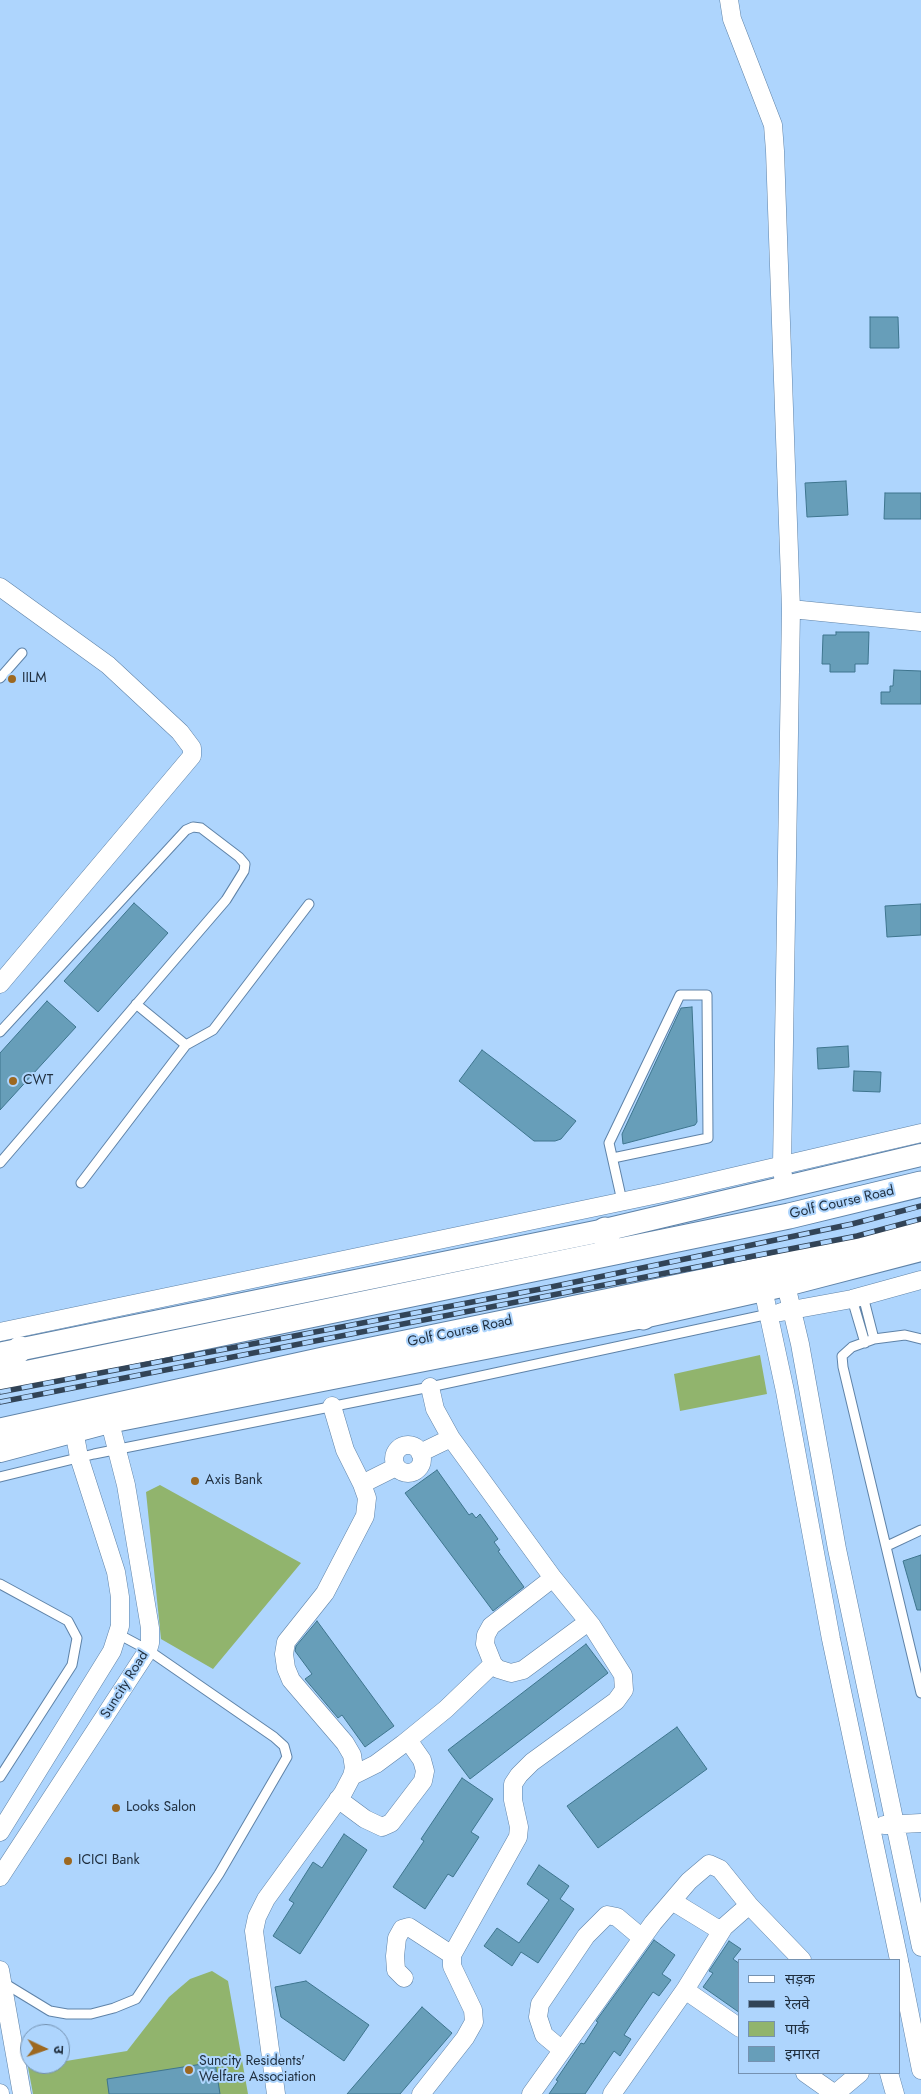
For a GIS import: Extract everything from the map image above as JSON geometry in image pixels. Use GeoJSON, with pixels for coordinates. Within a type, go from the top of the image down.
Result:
{"type":"FeatureCollection","features":[{"type":"Feature","properties":{"kind":"main road","name":"Golf Course Road"},"geometry":{"type":"LineString","coordinates":[[0,1379],[607,1242],[789,1216],[921,1184]]}},
{"type":"Feature","properties":{"kind":"main road","name":"Golf Course Road"},"geometry":{"type":"LineString","coordinates":[[0,1431],[73,1423],[328,1359],[641,1306],[771,1268],[921,1234]]}},
{"type":"Feature","properties":{"kind":"main road"},"geometry":{"type":"LineString","coordinates":[[0,1367],[10,1351]]}},
{"type":"Feature","properties":{"kind":"street"},"geometry":{"type":"LineString","coordinates":[[728,0],[732,19],[773,125],[792,609],[782,1165],[784,1187]]}},
{"type":"Feature","properties":{"kind":"street"},"geometry":{"type":"LineString","coordinates":[[0,587],[108,665],[180,732],[192,748],[192,756],[0,984]]}},
{"type":"Feature","properties":{"kind":"street"},"geometry":{"type":"LineString","coordinates":[[792,609],[921,622]]}},
{"type":"Feature","properties":{"kind":"street"},"geometry":{"type":"LineString","coordinates":[[0,1332],[622,1202],[921,1133]]}},
{"type":"Feature","properties":{"kind":"street"},"geometry":{"type":"LineString","coordinates":[[10,1351],[607,1242],[784,1187],[921,1155]]}},
{"type":"Feature","properties":{"kind":"street"},"geometry":{"type":"LineString","coordinates":[[641,1306],[786,1285],[921,1250]]}},
{"type":"Feature","properties":{"kind":"street"},"geometry":{"type":"LineString","coordinates":[[769,1314],[793,1310],[860,1306],[921,1280]]}},
{"type":"Feature","properties":{"kind":"street"},"geometry":{"type":"LineString","coordinates":[[786,1285],[793,1310],[854,1633],[896,1824],[917,1909],[921,1946]]}},
{"type":"Feature","properties":{"kind":"street"},"geometry":{"type":"LineString","coordinates":[[763,1289],[785,1390],[831,1639],[899,1959]]}},
{"type":"Feature","properties":{"kind":"street"},"geometry":{"type":"LineString","coordinates":[[421,2094],[465,2038],[474,2022],[473,2010],[452,1966],[452,1955],[518,1836],[519,1827],[513,1800],[513,1784],[532,1762],[616,1701],[624,1690],[623,1675],[588,1622],[553,1578],[450,1438],[435,1409],[430,1387]]}},
{"type":"Feature","properties":{"kind":"street"},"geometry":{"type":"LineString","coordinates":[[276,2094],[254,1931],[257,1917],[266,1899],[338,1799],[352,1776],[354,1768],[352,1755],[345,1743],[291,1680],[286,1668],[284,1654],[286,1642],[325,1593],[365,1516],[366,1498],[362,1484],[345,1450],[332,1406]]}},
{"type":"Feature","properties":{"kind":"street","name":"Suncity Road"},"geometry":{"type":"LineString","coordinates":[[0,1877],[148,1650],[150,1628],[126,1485],[107,1414]]}},
{"type":"Feature","properties":{"kind":"street"},"geometry":{"type":"LineString","coordinates":[[0,1451],[73,1423]]}},
{"type":"Feature","properties":{"kind":"street","name":"Suncity Road"},"geometry":{"type":"LineString","coordinates":[[0,1832],[112,1651],[118,1634],[121,1613],[116,1572],[79,1457],[73,1423]]}},
{"type":"Feature","properties":{"kind":"street"},"geometry":{"type":"LineString","coordinates":[[362,1484],[396,1467],[408,1474],[417,1470],[422,1462],[420,1453],[450,1438]]}},
{"type":"Feature","properties":{"kind":"street"},"geometry":{"type":"LineString","coordinates":[[814,1554],[837,1549]]}},
{"type":"Feature","properties":{"kind":"street"},"geometry":{"type":"LineString","coordinates":[[553,1578],[491,1626],[486,1635],[485,1644],[493,1664],[498,1669],[511,1673],[523,1670],[588,1622]]}},
{"type":"Feature","properties":{"kind":"street"},"geometry":{"type":"LineString","coordinates":[[831,1639],[854,1633]]}},
{"type":"Feature","properties":{"kind":"street"},"geometry":{"type":"LineString","coordinates":[[352,1776],[376,1764],[408,1740],[446,1709],[493,1664]]}},
{"type":"Feature","properties":{"kind":"street"},"geometry":{"type":"LineString","coordinates":[[338,1799],[365,1819],[382,1827],[391,1823],[423,1780],[425,1770],[422,1760],[408,1740]]}},
{"type":"Feature","properties":{"kind":"street"},"geometry":{"type":"LineString","coordinates":[[871,1826],[921,1823]]}},
{"type":"Feature","properties":{"kind":"street"},"geometry":{"type":"LineString","coordinates":[[531,2094],[642,1938],[689,1881],[710,1864],[720,1868],[749,1905],[801,1959]]}},
{"type":"Feature","properties":{"kind":"street"},"geometry":{"type":"LineString","coordinates":[[672,1900],[721,1931]]}},
{"type":"Feature","properties":{"kind":"street"},"geometry":{"type":"LineString","coordinates":[[612,2094],[685,1990],[721,1931],[749,1905]]}},
{"type":"Feature","properties":{"kind":"street"},"geometry":{"type":"LineString","coordinates":[[889,1912],[917,1909]]}},
{"type":"Feature","properties":{"kind":"street"},"geometry":{"type":"LineString","coordinates":[[562,2050],[544,2035],[538,2017],[540,2004],[586,1936],[607,1915],[617,1917],[642,1938]]}},
{"type":"Feature","properties":{"kind":"street"},"geometry":{"type":"LineString","coordinates":[[404,1978],[396,1970],[395,1956],[397,1938],[402,1929],[409,1927],[452,1955]]}},
{"type":"Feature","properties":{"kind":"street"},"geometry":{"type":"LineString","coordinates":[[901,1970],[921,2070]]}},
{"type":"Feature","properties":{"kind":"street"},"geometry":{"type":"LineString","coordinates":[[1,1976],[22,2094]]}},
{"type":"Feature","properties":{"kind":"street"},"geometry":{"type":"LineString","coordinates":[[685,1990],[738,2027]]}},
{"type":"Feature","properties":{"kind":"street"},"geometry":{"type":"LineString","coordinates":[[806,2074],[835,2094],[859,2074]]}},
{"type":"Feature","properties":{"kind":"street"},"geometry":{"type":"LineString","coordinates":[[888,2074],[895,2094]]}},
{"type":"Feature","properties":{"kind":"lane"},"geometry":{"type":"LineString","coordinates":[[0,678],[22,653]]}},
{"type":"Feature","properties":{"kind":"lane"},"geometry":{"type":"LineString","coordinates":[[0,1032],[186,830],[194,827],[201,828],[240,857],[245,864],[244,871],[226,900],[0,1163]]}},
{"type":"Feature","properties":{"kind":"lane"},"geometry":{"type":"LineString","coordinates":[[81,1183],[186,1045],[213,1030],[308,904]]}},
{"type":"Feature","properties":{"kind":"lane"},"geometry":{"type":"LineString","coordinates":[[613,1158],[708,1138],[707,995],[680,995],[609,1144],[622,1202]]}},
{"type":"Feature","properties":{"kind":"lane"},"geometry":{"type":"LineString","coordinates":[[136,1004],[186,1045]]}},
{"type":"Feature","properties":{"kind":"lane"},"geometry":{"type":"LineString","coordinates":[[860,1306],[874,1339]]}},
{"type":"Feature","properties":{"kind":"lane"},"geometry":{"type":"LineString","coordinates":[[860,1306],[865,1342]]}},
{"type":"Feature","properties":{"kind":"lane"},"geometry":{"type":"LineString","coordinates":[[0,1478],[79,1457],[430,1387],[769,1314]]}},
{"type":"Feature","properties":{"kind":"lane"},"geometry":{"type":"LineString","coordinates":[[921,1340],[905,1335],[874,1339],[852,1347],[842,1356],[843,1367],[921,1693]]}},
{"type":"Feature","properties":{"kind":"lane"},"geometry":{"type":"LineString","coordinates":[[887,1546],[921,1530]]}},
{"type":"Feature","properties":{"kind":"lane"},"geometry":{"type":"LineString","coordinates":[[0,1584],[68,1621],[77,1638],[72,1665],[0,1777]]}},
{"type":"Feature","properties":{"kind":"lane"},"geometry":{"type":"LineString","coordinates":[[1,1976],[29,2000],[50,2011],[67,2014],[98,2012],[136,1999],[219,1874],[283,1767],[287,1757],[286,1750],[274,1737],[148,1650],[118,1634]]}},
{"type":"Feature","properties":{"kind":"green space"},"geometry":{"type":"Polygon","coordinates":[[[760,1355],[767,1394],[680,1411],[674,1374],[760,1355]]]}},
{"type":"Feature","properties":{"kind":"green space"},"geometry":{"type":"Polygon","coordinates":[[[160,1485],[301,1563],[213,1669],[161,1639],[146,1492],[160,1485]]]}},
{"type":"Feature","properties":{"kind":"green space"},"geometry":{"type":"Polygon","coordinates":[[[212,1971],[228,1981],[248,2094],[33,2094],[29,2074],[70,2074],[70,2060],[127,2051],[169,1997],[190,1979],[212,1971]]]}},
{"type":"Feature","properties":{"kind":"building"},"geometry":{"type":"Polygon","coordinates":[[[870,317],[898,317],[899,348],[870,348],[870,317]]]}},
{"type":"Feature","properties":{"kind":"building"},"geometry":{"type":"Polygon","coordinates":[[[846,481],[848,515],[807,517],[805,483],[846,481]]]}},
{"type":"Feature","properties":{"kind":"building"},"geometry":{"type":"Polygon","coordinates":[[[885,493],[921,493],[921,519],[884,519],[885,493]]]}},
{"type":"Feature","properties":{"kind":"building"},"geometry":{"type":"Polygon","coordinates":[[[836,632],[869,632],[868,664],[855,664],[855,672],[830,672],[830,664],[822,664],[823,635],[836,635],[836,632]]]}},
{"type":"Feature","properties":{"kind":"building"},"geometry":{"type":"Polygon","coordinates":[[[894,670],[921,671],[921,704],[881,704],[881,692],[890,692],[890,686],[893,686],[894,670]]]}},
{"type":"Feature","properties":{"kind":"building"},"geometry":{"type":"Polygon","coordinates":[[[134,903],[168,933],[98,1012],[64,981],[134,903]]]}},
{"type":"Feature","properties":{"kind":"building"},"geometry":{"type":"Polygon","coordinates":[[[921,904],[921,935],[887,937],[885,906],[921,904]]]}},
{"type":"Feature","properties":{"kind":"building","name":"CWT"},"geometry":{"type":"Polygon","coordinates":[[[47,1001],[76,1027],[0,1110],[0,1053],[47,1001]]]}},
{"type":"Feature","properties":{"kind":"building"},"geometry":{"type":"Polygon","coordinates":[[[692,1007],[697,1122],[695,1125],[623,1144],[622,1134],[681,1008],[692,1007]]]}},
{"type":"Feature","properties":{"kind":"building"},"geometry":{"type":"Polygon","coordinates":[[[848,1046],[849,1067],[818,1069],[817,1048],[848,1046]]]}},
{"type":"Feature","properties":{"kind":"building"},"geometry":{"type":"Polygon","coordinates":[[[482,1050],[576,1121],[561,1139],[555,1141],[534,1141],[459,1081],[482,1050]]]}},
{"type":"Feature","properties":{"kind":"building"},"geometry":{"type":"Polygon","coordinates":[[[854,1071],[881,1072],[880,1092],[853,1091],[854,1071]]]}},
{"type":"Feature","properties":{"kind":"building"},"geometry":{"type":"Polygon","coordinates":[[[437,1470],[469,1515],[472,1513],[476,1518],[480,1514],[498,1539],[494,1542],[500,1550],[498,1551],[524,1587],[493,1611],[405,1493],[437,1470]]]}},
{"type":"Feature","properties":{"kind":"building"},"geometry":{"type":"Polygon","coordinates":[[[921,1555],[921,1610],[917,1610],[903,1561],[921,1555]]]}},
{"type":"Feature","properties":{"kind":"building"},"geometry":{"type":"Polygon","coordinates":[[[317,1621],[394,1726],[365,1747],[342,1715],[338,1718],[305,1679],[312,1674],[295,1651],[296,1646],[317,1621]]]}},
{"type":"Feature","properties":{"kind":"building"},"geometry":{"type":"Polygon","coordinates":[[[586,1644],[608,1673],[470,1779],[448,1750],[586,1644]]]}},
{"type":"Feature","properties":{"kind":"building"},"geometry":{"type":"Polygon","coordinates":[[[677,1727],[707,1769],[598,1848],[567,1806],[677,1727]]]}},
{"type":"Feature","properties":{"kind":"building"},"geometry":{"type":"Polygon","coordinates":[[[462,1778],[493,1799],[471,1832],[479,1837],[453,1877],[448,1874],[425,1909],[393,1887],[424,1841],[421,1839],[462,1778]]]}},
{"type":"Feature","properties":{"kind":"building"},"geometry":{"type":"Polygon","coordinates":[[[344,1834],[367,1850],[300,1954],[273,1936],[294,1903],[289,1900],[313,1862],[322,1868],[344,1834]]]}},
{"type":"Feature","properties":{"kind":"building"},"geometry":{"type":"Polygon","coordinates":[[[539,1865],[569,1886],[560,1899],[574,1909],[538,1963],[521,1952],[512,1966],[484,1946],[497,1928],[519,1943],[549,1900],[527,1884],[539,1865]]]}},
{"type":"Feature","properties":{"kind":"building"},"geometry":{"type":"Polygon","coordinates":[[[654,1940],[675,1955],[662,1974],[671,1980],[659,1996],[653,1992],[631,2024],[624,2035],[631,2039],[620,2056],[614,2051],[585,2094],[549,2094],[558,2081],[556,2080],[581,2043],[584,2044],[598,2022],[596,2021],[654,1940]]]}},
{"type":"Feature","properties":{"kind":"building"},"geometry":{"type":"Polygon","coordinates":[[[729,1941],[741,1949],[733,1959],[738,1963],[738,2012],[703,1987],[713,1973],[709,1971],[729,1941]]]}},
{"type":"Feature","properties":{"kind":"building"},"geometry":{"type":"Polygon","coordinates":[[[306,1981],[369,2025],[344,2061],[281,2017],[275,1987],[306,1981]]]}},
{"type":"Feature","properties":{"kind":"building"},"geometry":{"type":"Polygon","coordinates":[[[422,2007],[452,2033],[400,2094],[347,2094],[422,2007]]]}},
{"type":"Feature","properties":{"kind":"building","name":"Suncity Residents' Welfare Association"},"geometry":{"type":"Polygon","coordinates":[[[215,2062],[220,2094],[109,2094],[107,2079],[215,2062]]]}},
{"type":"Feature","properties":{"kind":"railway"},"geometry":{"type":"LineString","coordinates":[[0,1392],[551,1287],[852,1224],[921,1206]]}},
{"type":"Feature","properties":{"kind":"railway"},"geometry":{"type":"LineString","coordinates":[[0,1402],[857,1236],[921,1219]]}},
{"type":"Feature","properties":{"kind":"place","name":"IILM"},"geometry":{"type":"Point","coordinates":[12,679]}},
{"type":"Feature","properties":{"kind":"place","name":"CWT"},"geometry":{"type":"Point","coordinates":[13,1081]}},
{"type":"Feature","properties":{"kind":"place","name":"Axis Bank"},"geometry":{"type":"Point","coordinates":[195,1481]}},
{"type":"Feature","properties":{"kind":"place","name":"Looks Salon"},"geometry":{"type":"Point","coordinates":[116,1808]}},
{"type":"Feature","properties":{"kind":"place","name":"ICICI Bank"},"geometry":{"type":"Point","coordinates":[68,1861]}},
{"type":"Feature","properties":{"kind":"place","name":"Suncity Residents' Welfare Association"},"geometry":{"type":"Point","coordinates":[189,2070]}}]}
